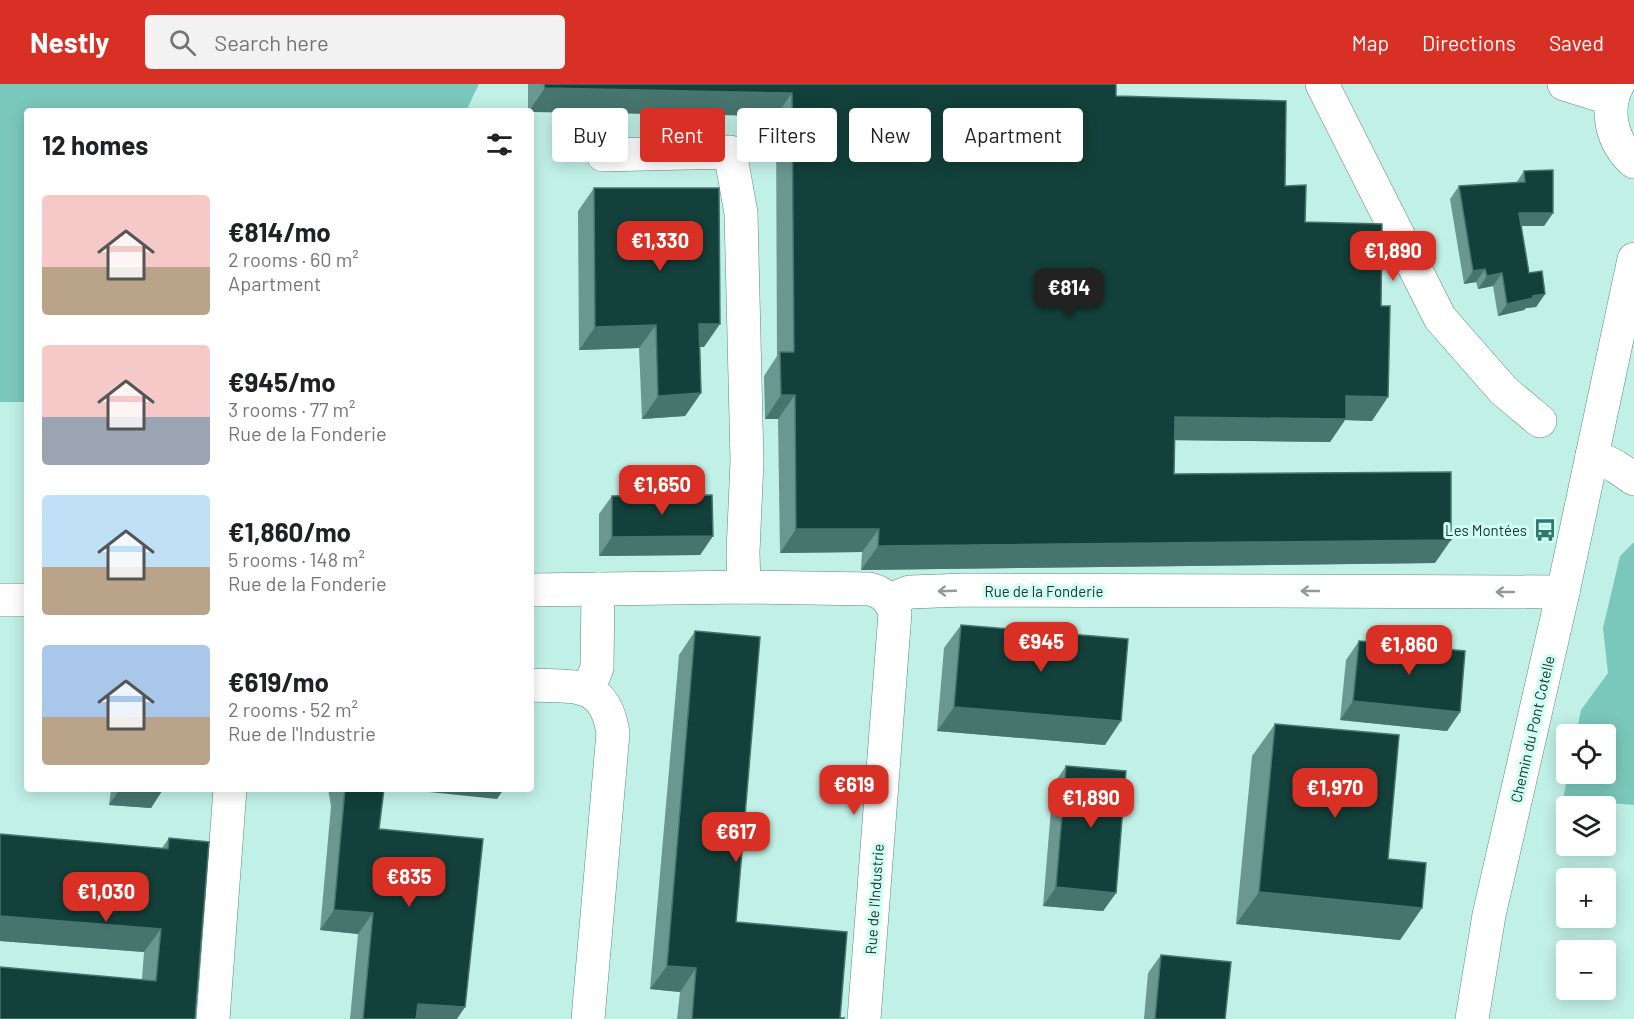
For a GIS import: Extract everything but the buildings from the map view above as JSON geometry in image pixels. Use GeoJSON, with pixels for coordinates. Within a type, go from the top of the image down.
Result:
{"type":"FeatureCollection","features":[{"type":"Feature","properties":{"kind":"street"},"geometry":{"type":"LineString","coordinates":[[1322,84],[1440,318],[1503,391],[1540,421]]}},
{"type":"Feature","properties":{"kind":"street"},"geometry":{"type":"LineString","coordinates":[[1564,84],[1615,92],[1611,120],[1614,132],[1624,152],[1634,162]]}},
{"type":"Feature","properties":{"kind":"street"},"geometry":{"type":"LineString","coordinates":[[628,154],[730,152],[741,213],[747,461],[743,552],[744,587]]}},
{"type":"Feature","properties":{"kind":"street","name":"Chemin du Pont Cotelle"},"geometry":{"type":"LineString","coordinates":[[1472,1019],[1489,915],[1563,592],[1634,259]]}},
{"type":"Feature","properties":{"kind":"street"},"geometry":{"type":"LineString","coordinates":[[1594,447],[1634,480]]}},
{"type":"Feature","properties":{"kind":"street"},"geometry":{"type":"LineString","coordinates":[[534,590],[744,587],[870,589],[886,595],[889,600]]}},
{"type":"Feature","properties":{"kind":"street"},"geometry":{"type":"LineString","coordinates":[[588,690],[597,668],[598,589]]}},
{"type":"Feature","properties":{"kind":"street","name":"Rue de la Fonderie"},"geometry":{"type":"LineString","coordinates":[[889,600],[910,592],[964,590],[1563,592]]}},
{"type":"Feature","properties":{"kind":"street"},"geometry":{"type":"LineString","coordinates":[[0,600],[24,600]]}},
{"type":"Feature","properties":{"kind":"street","name":"Rue de l'Industrie"},"geometry":{"type":"LineString","coordinates":[[864,1019],[895,613],[889,600]]}},
{"type":"Feature","properties":{"kind":"street"},"geometry":{"type":"LineString","coordinates":[[534,685],[588,690],[597,695],[606,707],[612,722],[613,734],[588,1019]]}},
{"type":"Feature","properties":{"kind":"street"},"geometry":{"type":"LineString","coordinates":[[213,1019],[230,792]]}},
{"type":"Feature","properties":{"kind":"green space"},"geometry":{"type":"Polygon","coordinates":[[[0,84],[479,84],[467,108],[24,108],[24,402],[0,402],[0,84]]]}},
{"type":"Feature","properties":{"kind":"green space"},"geometry":{"type":"Polygon","coordinates":[[[1634,542],[1634,805],[1616,803],[1616,796],[1564,796],[1566,784],[1616,784],[1616,724],[1578,724],[1581,710],[1608,673],[1603,628],[1620,556],[1634,542]]]}},
{"type":"Feature","properties":{"kind":"place","name":"Les Montées"},"geometry":{"type":"Point","coordinates":[1545,530]}}]}
